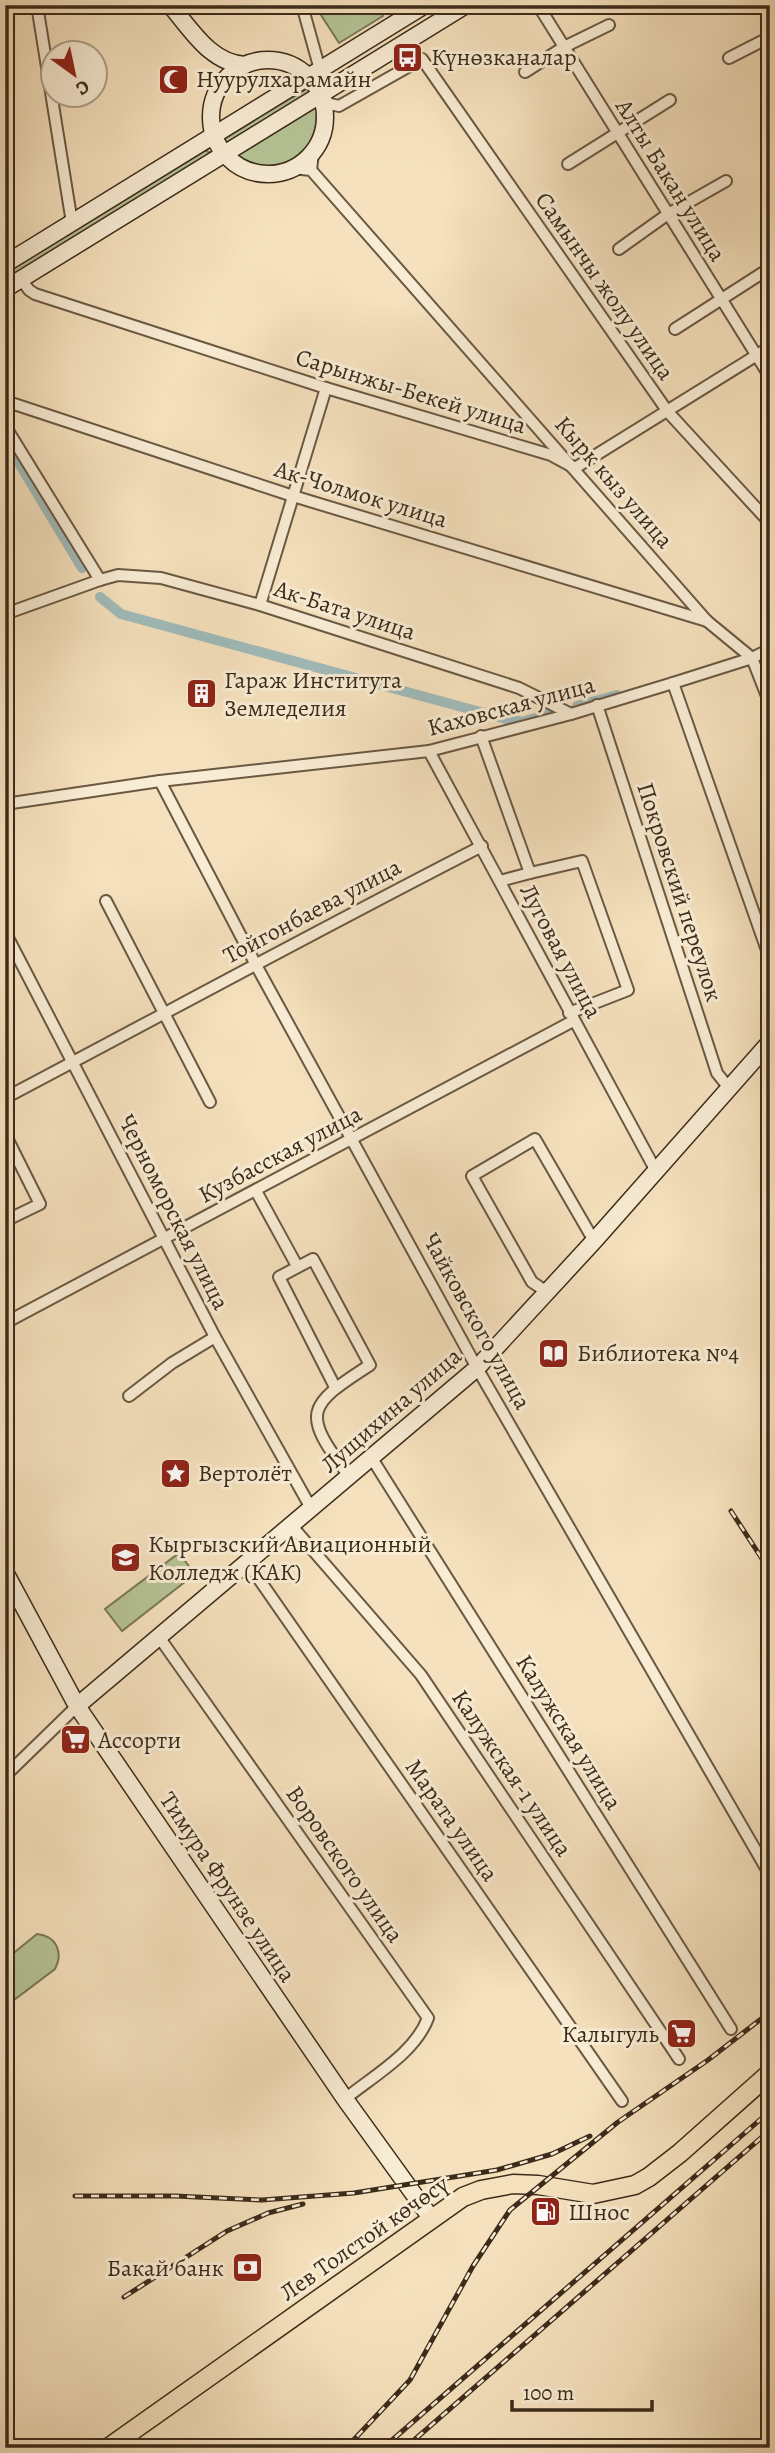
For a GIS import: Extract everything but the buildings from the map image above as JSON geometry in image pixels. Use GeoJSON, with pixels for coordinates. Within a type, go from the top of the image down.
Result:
{"type":"FeatureCollection","features":[{"type":"Feature","properties":{"kind":"main road"},"geometry":{"type":"LineString","coordinates":[[170,5],[212,53],[218,65],[218,89],[211,113],[214,135],[224,154],[232,162],[252,172],[275,174],[292,168],[313,153],[323,135],[325,125],[324,105],[315,74]]}},
{"type":"Feature","properties":{"kind":"main road"},"geometry":{"type":"LineString","coordinates":[[5,264],[425,5]]}},
{"type":"Feature","properties":{"kind":"main road"},"geometry":{"type":"LineString","coordinates":[[5,289],[466,5]]}},
{"type":"Feature","properties":{"kind":"main road"},"geometry":{"type":"LineString","coordinates":[[212,53],[229,63],[245,65]]}},
{"type":"Feature","properties":{"kind":"main road"},"geometry":{"type":"LineString","coordinates":[[218,89],[231,73],[260,60],[282,61],[315,74]]}},
{"type":"Feature","properties":{"kind":"main road","name":"Лущихина улица"},"geometry":{"type":"LineString","coordinates":[[77,1706],[477,1368],[594,1241],[770,1042]]}},
{"type":"Feature","properties":{"kind":"main road","name":"Тимура Фрунзе улица"},"geometry":{"type":"LineString","coordinates":[[5,1572],[77,1706],[345,2099],[431,2218]]}},
{"type":"Feature","properties":{"kind":"main road","name":"Лев Толстой көчөсү"},"geometry":{"type":"LineString","coordinates":[[108,2448],[431,2218],[472,2193],[513,2184],[538,2185],[593,2194],[635,2185],[649,2178],[680,2153],[770,2073]]}},
{"type":"Feature","properties":{"kind":"street"},"geometry":{"type":"LineString","coordinates":[[37,5],[72,223]]}},
{"type":"Feature","properties":{"kind":"street"},"geometry":{"type":"LineString","coordinates":[[302,5],[315,74]]}},
{"type":"Feature","properties":{"kind":"street","name":"Алты Бакан улица"},"geometry":{"type":"LineString","coordinates":[[538,5],[770,377]]}},
{"type":"Feature","properties":{"kind":"street"},"geometry":{"type":"LineString","coordinates":[[525,72],[564,47],[609,25]]}},
{"type":"Feature","properties":{"kind":"street"},"geometry":{"type":"LineString","coordinates":[[729,58],[770,37]]}},
{"type":"Feature","properties":{"kind":"street","name":"Самынчы жолу улица"},"geometry":{"type":"LineString","coordinates":[[321,95],[330,104],[339,106],[422,60],[668,412],[770,523]]}},
{"type":"Feature","properties":{"kind":"street"},"geometry":{"type":"LineString","coordinates":[[568,164],[670,100]]}},
{"type":"Feature","properties":{"kind":"street"},"geometry":{"type":"LineString","coordinates":[[292,168],[311,170],[313,153]]}},
{"type":"Feature","properties":{"kind":"street","name":"Кырк кыз улица"},"geometry":{"type":"LineString","coordinates":[[311,170],[707,621],[752,658]]}},
{"type":"Feature","properties":{"kind":"street"},"geometry":{"type":"LineString","coordinates":[[619,249],[668,214],[726,181]]}},
{"type":"Feature","properties":{"kind":"street"},"geometry":{"type":"LineString","coordinates":[[675,330],[720,298],[770,268]]}},
{"type":"Feature","properties":{"kind":"street","name":"Сарынжы-Бекей улица"},"geometry":{"type":"LineString","coordinates":[[21,279],[29,290],[35,293],[326,388],[551,455],[575,468]]}},
{"type":"Feature","properties":{"kind":"street"},"geometry":{"type":"LineString","coordinates":[[575,468],[770,347]]}},
{"type":"Feature","properties":{"kind":"street"},"geometry":{"type":"LineString","coordinates":[[260,605],[326,388]]}},
{"type":"Feature","properties":{"kind":"street","name":"Ак-Чолмок улица"},"geometry":{"type":"LineString","coordinates":[[5,401],[293,496],[707,621]]}},
{"type":"Feature","properties":{"kind":"street"},"geometry":{"type":"LineString","coordinates":[[5,426],[100,580],[5,614]]}},
{"type":"Feature","properties":{"kind":"street","name":"Ак-Бата улица"},"geometry":{"type":"LineString","coordinates":[[100,580],[118,575],[162,578],[260,605],[519,688],[570,714]]}},
{"type":"Feature","properties":{"kind":"street","name":"Каховская улица"},"geometry":{"type":"LineString","coordinates":[[5,804],[160,781],[429,751],[673,684],[752,658],[770,649]]}},
{"type":"Feature","properties":{"kind":"street"},"geometry":{"type":"LineString","coordinates":[[752,658],[770,704]]}},
{"type":"Feature","properties":{"kind":"street"},"geometry":{"type":"LineString","coordinates":[[673,684],[770,959]]}},
{"type":"Feature","properties":{"kind":"street","name":"Покровский переулок"},"geometry":{"type":"LineString","coordinates":[[597,705],[717,1073],[729,1088]]}},
{"type":"Feature","properties":{"kind":"street"},"geometry":{"type":"LineString","coordinates":[[481,736],[530,873],[500,881]]}},
{"type":"Feature","properties":{"kind":"street","name":"Луговая улица"},"geometry":{"type":"LineString","coordinates":[[429,751],[656,1171]]}},
{"type":"Feature","properties":{"kind":"street","name":"Чайковского улица"},"geometry":{"type":"LineString","coordinates":[[160,781],[477,1368],[770,1875]]}},
{"type":"Feature","properties":{"kind":"street","name":"Тойгонбаева улица"},"geometry":{"type":"LineString","coordinates":[[5,1098],[257,965],[336,920],[482,846]]}},
{"type":"Feature","properties":{"kind":"street","name":"Кузбасская улица"},"geometry":{"type":"LineString","coordinates":[[5,1323],[352,1140],[571,1017],[628,990],[582,861],[530,873]]}},
{"type":"Feature","properties":{"kind":"street"},"geometry":{"type":"LineString","coordinates":[[106,901],[210,1102]]}},
{"type":"Feature","properties":{"kind":"street","name":"Черноморская улица"},"geometry":{"type":"LineString","coordinates":[[5,932],[215,1337],[312,1508]]}},
{"type":"Feature","properties":{"kind":"street"},"geometry":{"type":"LineString","coordinates":[[5,1134],[40,1204],[5,1221]]}},
{"type":"Feature","properties":{"kind":"street"},"geometry":{"type":"LineString","coordinates":[[547,1292],[532,1282],[472,1176],[536,1139],[594,1241]]}},
{"type":"Feature","properties":{"kind":"street"},"geometry":{"type":"LineString","coordinates":[[256,1191],[297,1266]]}},
{"type":"Feature","properties":{"kind":"street"},"geometry":{"type":"LineString","coordinates":[[335,1387],[279,1276],[313,1259],[370,1365],[335,1387],[318,1406],[316,1418],[326,1444],[349,1476]]}},
{"type":"Feature","properties":{"kind":"street"},"geometry":{"type":"LineString","coordinates":[[129,1396],[172,1363],[215,1337]]}},
{"type":"Feature","properties":{"kind":"street","name":"Калужская улица"},"geometry":{"type":"LineString","coordinates":[[371,1457],[731,2029]]}},
{"type":"Feature","properties":{"kind":"street","name":"Калужская-1 улица"},"geometry":{"type":"LineString","coordinates":[[291,1525],[421,1675],[679,2059]]}},
{"type":"Feature","properties":{"kind":"street","name":"Марата улица"},"geometry":{"type":"LineString","coordinates":[[247,1562],[622,2101]]}},
{"type":"Feature","properties":{"kind":"street","name":"Воровского улица"},"geometry":{"type":"LineString","coordinates":[[159,1637],[428,2018],[423,2032],[402,2054],[345,2099]]}},
{"type":"Feature","properties":{"kind":"street","name":"Лущихина улица"},"geometry":{"type":"LineString","coordinates":[[5,1776],[77,1706]]}},
{"type":"Feature","properties":{"kind":"green space"},"geometry":{"type":"Polygon","coordinates":[[[338,5],[377,5],[383,16],[339,43],[321,15],[338,5]]]}},
{"type":"Feature","properties":{"kind":"green space"},"geometry":{"type":"Polygon","coordinates":[[[310,87],[313,93],[225,144],[224,138],[310,87]]]}},
{"type":"Feature","properties":{"kind":"green space"},"geometry":{"type":"Polygon","coordinates":[[[317,107],[316,124],[311,139],[304,151],[294,160],[282,165],[268,166],[237,156],[317,107]]]}},
{"type":"Feature","properties":{"kind":"green space"},"geometry":{"type":"Polygon","coordinates":[[[204,150],[211,153],[5,283],[5,272],[204,150]]]}},
{"type":"Feature","properties":{"kind":"green space"},"geometry":{"type":"Polygon","coordinates":[[[179,1553],[195,1574],[122,1631],[105,1609],[179,1553]]]}},
{"type":"Feature","properties":{"kind":"green space"},"geometry":{"type":"Polygon","coordinates":[[[37,1934],[53,1941],[58,1951],[58,1963],[55,1969],[14,2000],[5,2001],[5,1960],[37,1934]]]}},
{"type":"Feature","properties":{"kind":"waterway"},"geometry":{"type":"LineString","coordinates":[[5,440],[82,568]]}},
{"type":"Feature","properties":{"kind":"waterway"},"geometry":{"type":"LineString","coordinates":[[100,597],[121,614],[506,719],[522,722],[549,714]]}},
{"type":"Feature","properties":{"kind":"waterway"},"geometry":{"type":"LineString","coordinates":[[577,706],[617,695]]}},
{"type":"Feature","properties":{"kind":"railway"},"geometry":{"type":"LineString","coordinates":[[731,1511],[770,1571]]}},
{"type":"Feature","properties":{"kind":"railway"},"geometry":{"type":"LineString","coordinates":[[346,2448],[410,2380],[473,2266],[510,2210],[618,2122],[708,2060],[770,2012]]}},
{"type":"Feature","properties":{"kind":"railway"},"geometry":{"type":"LineString","coordinates":[[383,2448],[770,2111]]}},
{"type":"Feature","properties":{"kind":"railway"},"geometry":{"type":"LineString","coordinates":[[405,2448],[770,2130]]}},
{"type":"Feature","properties":{"kind":"railway"},"geometry":{"type":"LineString","coordinates":[[75,2196],[175,2196],[262,2200],[354,2193],[497,2170],[552,2154],[590,2136]]}},
{"type":"Feature","properties":{"kind":"railway"},"geometry":{"type":"LineString","coordinates":[[124,2297],[227,2231],[268,2213],[303,2204]]}},
{"type":"Feature","properties":{"kind":"place","name":"Күнөзканалар"},"geometry":{"type":"Point","coordinates":[408,57]}},
{"type":"Feature","properties":{"kind":"place","name":"Нуурулхарамайн"},"geometry":{"type":"Point","coordinates":[173,79]}},
{"type":"Feature","properties":{"kind":"place","name":"Гараж Института Земледелия"},"geometry":{"type":"Point","coordinates":[201,694]}},
{"type":"Feature","properties":{"kind":"place","name":"Библиотека №4"},"geometry":{"type":"Point","coordinates":[554,1353]}},
{"type":"Feature","properties":{"kind":"place","name":"Вертолёт"},"geometry":{"type":"Point","coordinates":[175,1473]}},
{"type":"Feature","properties":{"kind":"place","name":"Кыргызский Авиационный Колледж (КАК)"},"geometry":{"type":"Point","coordinates":[125,1558]}},
{"type":"Feature","properties":{"kind":"place","name":"Ассорти"},"geometry":{"type":"Point","coordinates":[75,1740]}},
{"type":"Feature","properties":{"kind":"place","name":"Калыгуль"},"geometry":{"type":"Point","coordinates":[682,2034]}},
{"type":"Feature","properties":{"kind":"place","name":"Шнос"},"geometry":{"type":"Point","coordinates":[545,2212]}},
{"type":"Feature","properties":{"kind":"place","name":"Бакай банк"},"geometry":{"type":"Point","coordinates":[247,2268]}}]}
